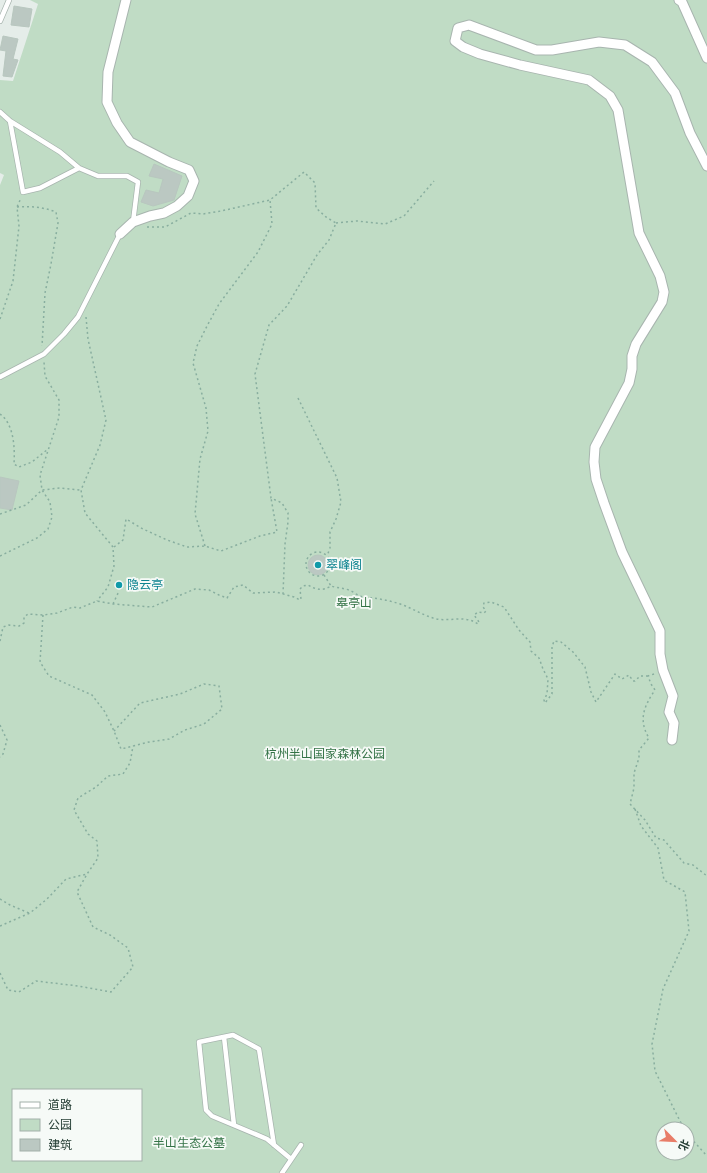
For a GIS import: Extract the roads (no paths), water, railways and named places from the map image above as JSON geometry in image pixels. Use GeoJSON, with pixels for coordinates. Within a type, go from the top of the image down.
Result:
{"type":"FeatureCollection","features":[{"type":"Feature","properties":{"kind":"street"},"geometry":{"type":"LineString","coordinates":[[120,234],[133,222],[164,213],[177,206],[188,196],[194,181],[189,170],[169,162],[130,142],[117,123],[107,102],[108,72],[126,0]]}},
{"type":"Feature","properties":{"kind":"street"},"geometry":{"type":"LineString","coordinates":[[679,0],[682,2],[707,58]]}},
{"type":"Feature","properties":{"kind":"street"},"geometry":{"type":"LineString","coordinates":[[672,740],[674,723],[669,712],[673,696],[663,670],[660,654],[660,631],[622,552],[596,480],[594,462],[595,446],[629,383],[632,369],[632,356],[636,344],[662,302],[664,292],[660,276],[639,233],[618,110],[610,96],[589,80],[520,65],[463,47],[455,41],[458,28],[469,25],[536,50],[552,50],[599,42],[625,45],[652,62],[675,93],[690,133],[707,166]]}},
{"type":"Feature","properties":{"kind":"lane"},"geometry":{"type":"LineString","coordinates":[[0,21],[9,0]]}},
{"type":"Feature","properties":{"kind":"lane"},"geometry":{"type":"LineString","coordinates":[[0,112],[10,121],[60,152],[79,168],[98,176],[127,176],[138,182],[133,222]]}},
{"type":"Feature","properties":{"kind":"lane"},"geometry":{"type":"LineString","coordinates":[[10,121],[23,192],[40,188],[79,168]]}},
{"type":"Feature","properties":{"kind":"lane"},"geometry":{"type":"LineString","coordinates":[[0,377],[44,354],[64,334],[78,317],[120,234]]}},
{"type":"Feature","properties":{"kind":"lane"},"geometry":{"type":"LineString","coordinates":[[274,1145],[259,1049],[233,1035],[199,1042],[206,1110],[212,1116],[267,1139],[291,1160]]}},
{"type":"Feature","properties":{"kind":"lane"},"geometry":{"type":"LineString","coordinates":[[224,1037],[234,1125]]}},
{"type":"Feature","properties":{"kind":"lane"},"geometry":{"type":"LineString","coordinates":[[282,1173],[301,1145]]}},
{"type":"Feature","properties":{"kind":"place","name":"翠峰阁"},"geometry":{"type":"Point","coordinates":[318,565]}},
{"type":"Feature","properties":{"kind":"place","name":"隐云亭"},"geometry":{"type":"Point","coordinates":[119,585]}},
{"type":"Feature","properties":{"kind":"park label","name":"皋亭山"},"geometry":{"type":"Point","coordinates":[354,603]}},
{"type":"Feature","properties":{"kind":"park label","name":"杭州半山国家森林公园"},"geometry":{"type":"Point","coordinates":[325,754]}},
{"type":"Feature","properties":{"kind":"park label","name":"半山生态公墓"},"geometry":{"type":"Point","coordinates":[189,1143]}}]}
